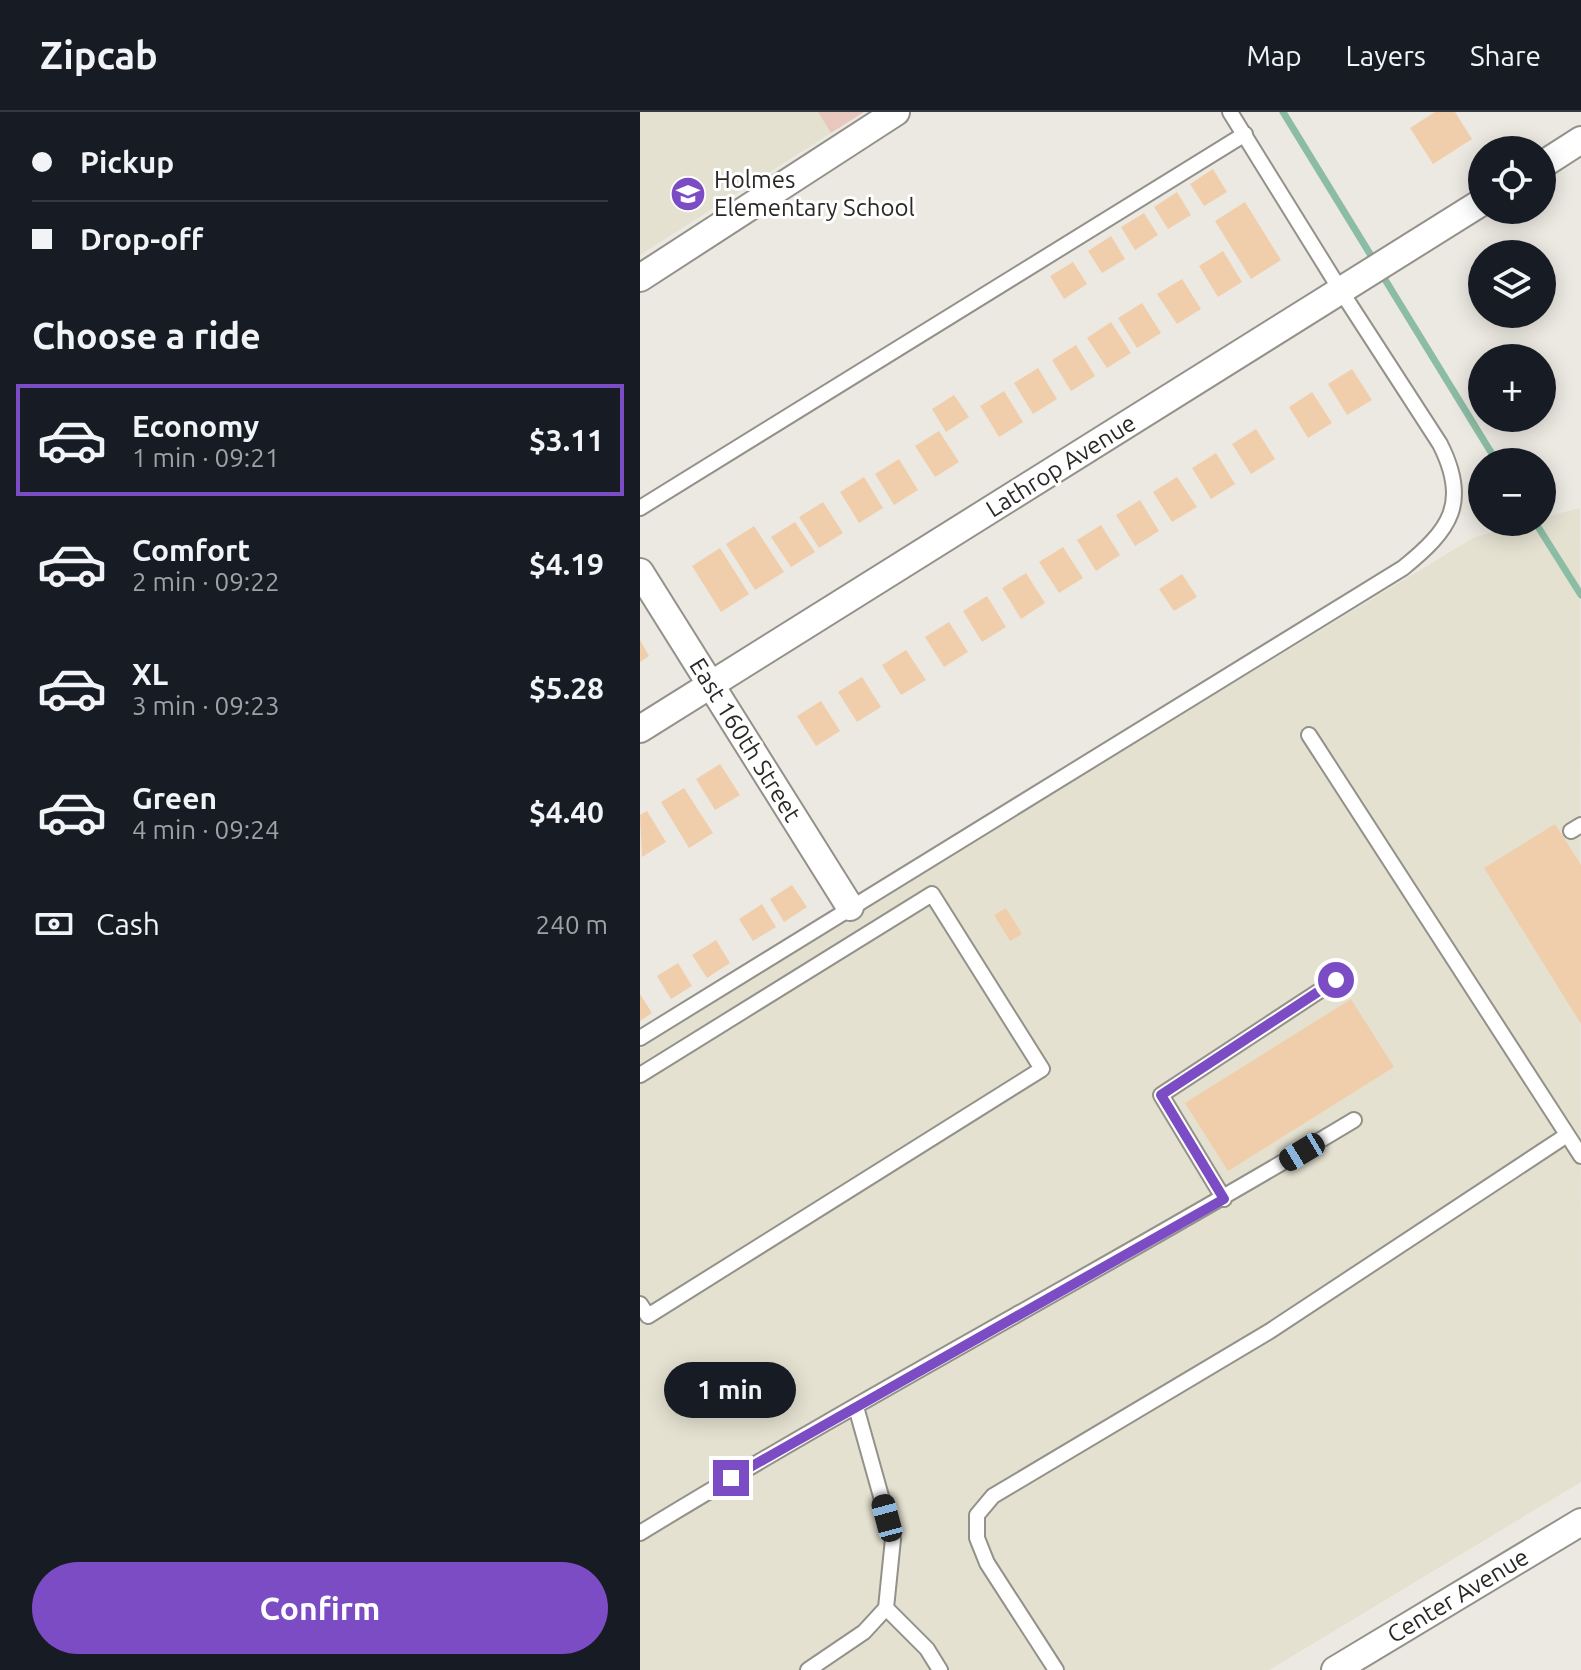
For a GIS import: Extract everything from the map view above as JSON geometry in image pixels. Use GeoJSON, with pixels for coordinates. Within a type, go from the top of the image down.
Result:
{"type":"FeatureCollection","features":[{"type":"Feature","properties":{"kind":"street"},"geometry":{"type":"LineString","coordinates":[[640,278],[896,112]]}},
{"type":"Feature","properties":{"kind":"street"},"geometry":{"type":"LineString","coordinates":[[1556,156],[1581,140]]}},
{"type":"Feature","properties":{"kind":"street","name":"Lathrop Avenue"},"geometry":{"type":"LineString","coordinates":[[640,729],[1468,211]]}},
{"type":"Feature","properties":{"kind":"street","name":"East 160th Street"},"geometry":{"type":"LineString","coordinates":[[640,572],[850,907]]}},
{"type":"Feature","properties":{"kind":"street","name":"Center Avenue"},"geometry":{"type":"LineString","coordinates":[[1335,1670],[1581,1522]]}},
{"type":"Feature","properties":{"kind":"lane"},"geometry":{"type":"LineString","coordinates":[[640,1038],[1403,568],[1444,529],[1454,504],[1448,461],[1351,285],[1230,112]]}},
{"type":"Feature","properties":{"kind":"lane"},"geometry":{"type":"LineString","coordinates":[[640,508],[1245,134]]}},
{"type":"Feature","properties":{"kind":"lane"},"geometry":{"type":"LineString","coordinates":[[1309,735],[1581,1156]]}},
{"type":"Feature","properties":{"kind":"lane"},"geometry":{"type":"LineString","coordinates":[[640,1075],[932,894],[1042,1069],[648,1316],[640,1304]]}},
{"type":"Feature","properties":{"kind":"lane"},"geometry":{"type":"LineString","coordinates":[[1224,1199],[1161,1095],[1336,980]]}},
{"type":"Feature","properties":{"kind":"lane"},"geometry":{"type":"LineString","coordinates":[[640,1533],[776,1450],[1224,1199],[1354,1120]]}},
{"type":"Feature","properties":{"kind":"lane"},"geometry":{"type":"LineString","coordinates":[[1056,1670],[987,1563],[977,1538],[977,1515],[993,1496],[1270,1331],[1567,1135]]}},
{"type":"Feature","properties":{"kind":"lane"},"geometry":{"type":"LineString","coordinates":[[808,1670],[864,1632],[886,1608],[893,1539],[856,1407]]}},
{"type":"Feature","properties":{"kind":"lane"},"geometry":{"type":"LineString","coordinates":[[886,1608],[927,1649],[940,1670]]}},
{"type":"Feature","properties":{"kind":"shaded area","name":"Holmes Elementary School"},"geometry":{"type":"Polygon","coordinates":[[[640,112],[818,112],[831,133],[640,255],[640,112]]]}},
{"type":"Feature","properties":{"kind":"shaded area"},"geometry":{"type":"Polygon","coordinates":[[[818,112],[864,112],[831,133],[818,112]]]}},
{"type":"Feature","properties":{"kind":"shaded area"},"geometry":{"type":"Polygon","coordinates":[[[1580,508],[1581,1482],[1269,1670],[640,1670],[640,1049],[976,839],[1473,538],[1556,536],[1556,514],[1580,508]]]}},
{"type":"Feature","properties":{"kind":"building"},"geometry":{"type":"Polygon","coordinates":[[[1435,112],[1455,112],[1470,136],[1468,142],[1433,164],[1410,128],[1435,112]]]}},
{"type":"Feature","properties":{"kind":"building"},"geometry":{"type":"Polygon","coordinates":[[[1213,169],[1227,192],[1204,206],[1190,184],[1213,169]]]}},
{"type":"Feature","properties":{"kind":"building"},"geometry":{"type":"Polygon","coordinates":[[[1177,192],[1191,215],[1168,229],[1154,207],[1177,192]]]}},
{"type":"Feature","properties":{"kind":"building"},"geometry":{"type":"Polygon","coordinates":[[[1245,202],[1281,260],[1251,279],[1215,221],[1245,202]]]}},
{"type":"Feature","properties":{"kind":"building"},"geometry":{"type":"Polygon","coordinates":[[[1144,213],[1158,235],[1135,250],[1121,227],[1144,213]]]}},
{"type":"Feature","properties":{"kind":"building"},"geometry":{"type":"Polygon","coordinates":[[[1111,236],[1125,259],[1102,273],[1088,251],[1111,236]]]}},
{"type":"Feature","properties":{"kind":"building"},"geometry":{"type":"Polygon","coordinates":[[[1223,251],[1242,282],[1218,297],[1199,266],[1223,251]]]}},
{"type":"Feature","properties":{"kind":"building"},"geometry":{"type":"Polygon","coordinates":[[[1073,262],[1087,284],[1064,299],[1050,276],[1073,262]]]}},
{"type":"Feature","properties":{"kind":"building"},"geometry":{"type":"Polygon","coordinates":[[[1182,279],[1201,309],[1177,324],[1157,294],[1182,279]]]}},
{"type":"Feature","properties":{"kind":"building"},"geometry":{"type":"Polygon","coordinates":[[[1142,303],[1161,333],[1137,348],[1118,318],[1142,303]]]}},
{"type":"Feature","properties":{"kind":"building"},"geometry":{"type":"Polygon","coordinates":[[[1111,322],[1131,353],[1107,368],[1087,338],[1111,322]]]}},
{"type":"Feature","properties":{"kind":"building"},"geometry":{"type":"Polygon","coordinates":[[[1076,345],[1095,376],[1071,391],[1052,360],[1076,345]]]}},
{"type":"Feature","properties":{"kind":"building"},"geometry":{"type":"Polygon","coordinates":[[[1038,368],[1057,399],[1033,414],[1014,383],[1038,368]]]}},
{"type":"Feature","properties":{"kind":"building"},"geometry":{"type":"Polygon","coordinates":[[[1352,369],[1372,400],[1347,415],[1328,384],[1352,369]]]}},
{"type":"Feature","properties":{"kind":"building"},"geometry":{"type":"Polygon","coordinates":[[[1004,391],[1023,422],[999,437],[980,406],[1004,391]]]}},
{"type":"Feature","properties":{"kind":"building"},"geometry":{"type":"Polygon","coordinates":[[[1312,392],[1332,423],[1308,438],[1289,407],[1312,392]]]}},
{"type":"Feature","properties":{"kind":"building"},"geometry":{"type":"Polygon","coordinates":[[[954,395],[969,417],[946,432],[932,409],[954,395]]]}},
{"type":"Feature","properties":{"kind":"building"},"geometry":{"type":"Polygon","coordinates":[[[1256,429],[1275,459],[1251,474],[1232,444],[1256,429]]]}},
{"type":"Feature","properties":{"kind":"building"},"geometry":{"type":"Polygon","coordinates":[[[939,431],[959,462],[935,477],[915,446],[939,431]]]}},
{"type":"Feature","properties":{"kind":"building"},"geometry":{"type":"Polygon","coordinates":[[[1216,453],[1235,484],[1211,499],[1192,468],[1216,453]]]}},
{"type":"Feature","properties":{"kind":"building"},"geometry":{"type":"Polygon","coordinates":[[[899,459],[918,490],[894,505],[875,474],[899,459]]]}},
{"type":"Feature","properties":{"kind":"building"},"geometry":{"type":"Polygon","coordinates":[[[864,477],[883,508],[859,523],[840,492],[864,477]]]}},
{"type":"Feature","properties":{"kind":"building"},"geometry":{"type":"Polygon","coordinates":[[[1177,477],[1197,507],[1172,522],[1153,492],[1177,477]]]}},
{"type":"Feature","properties":{"kind":"building"},"geometry":{"type":"Polygon","coordinates":[[[1140,500],[1159,531],[1135,546],[1116,515],[1140,500]]]}},
{"type":"Feature","properties":{"kind":"building"},"geometry":{"type":"Polygon","coordinates":[[[823,502],[843,533],[819,548],[799,517],[823,502]]]}},
{"type":"Feature","properties":{"kind":"building"},"geometry":{"type":"Polygon","coordinates":[[[795,522],[815,552],[791,567],[771,537],[795,522]]]}},
{"type":"Feature","properties":{"kind":"building"},"geometry":{"type":"Polygon","coordinates":[[[1101,525],[1120,555],[1096,571],[1077,540],[1101,525]]]}},
{"type":"Feature","properties":{"kind":"building"},"geometry":{"type":"Polygon","coordinates":[[[754,526],[784,572],[755,590],[726,544],[754,526]]]}},
{"type":"Feature","properties":{"kind":"building"},"geometry":{"type":"Polygon","coordinates":[[[1063,547],[1083,578],[1059,593],[1039,562],[1063,547]]]}},
{"type":"Feature","properties":{"kind":"building"},"geometry":{"type":"Polygon","coordinates":[[[720,548],[749,594],[721,612],[692,566],[720,548]]]}},
{"type":"Feature","properties":{"kind":"building"},"geometry":{"type":"Polygon","coordinates":[[[1026,573],[1045,603],[1021,619],[1002,588],[1026,573]]]}},
{"type":"Feature","properties":{"kind":"building"},"geometry":{"type":"Polygon","coordinates":[[[1182,574],[1197,597],[1174,611],[1159,589],[1182,574]]]}},
{"type":"Feature","properties":{"kind":"building"},"geometry":{"type":"Polygon","coordinates":[[[987,596],[1006,627],[982,642],[963,611],[987,596]]]}},
{"type":"Feature","properties":{"kind":"building"},"geometry":{"type":"Polygon","coordinates":[[[949,622],[968,652],[944,667],[925,637],[949,622]]]}},
{"type":"Feature","properties":{"kind":"building"},"geometry":{"type":"Polygon","coordinates":[[[640,640],[649,656],[640,662],[640,640]]]}},
{"type":"Feature","properties":{"kind":"building"},"geometry":{"type":"Polygon","coordinates":[[[906,650],[926,680],[901,695],[882,665],[906,650]]]}},
{"type":"Feature","properties":{"kind":"building"},"geometry":{"type":"Polygon","coordinates":[[[862,677],[881,707],[857,722],[838,692],[862,677]]]}},
{"type":"Feature","properties":{"kind":"building"},"geometry":{"type":"Polygon","coordinates":[[[821,701],[840,731],[816,746],[797,716],[821,701]]]}},
{"type":"Feature","properties":{"kind":"building"},"geometry":{"type":"Polygon","coordinates":[[[720,764],[740,795],[715,810],[696,779],[720,764]]]}},
{"type":"Feature","properties":{"kind":"building"},"geometry":{"type":"Polygon","coordinates":[[[684,788],[713,833],[689,848],[661,802],[684,788]]]}},
{"type":"Feature","properties":{"kind":"building"},"geometry":{"type":"Polygon","coordinates":[[[647,811],[666,842],[642,857],[640,815],[647,811]]]}},
{"type":"Feature","properties":{"kind":"building"},"geometry":{"type":"Polygon","coordinates":[[[1555,824],[1581,865],[1581,1024],[1484,868],[1555,824]]]}},
{"type":"Feature","properties":{"kind":"building"},"geometry":{"type":"Polygon","coordinates":[[[792,885],[807,907],[784,922],[770,899],[792,885]]]}},
{"type":"Feature","properties":{"kind":"building"},"geometry":{"type":"Polygon","coordinates":[[[762,904],[776,927],[753,941],[739,919],[762,904]]]}},
{"type":"Feature","properties":{"kind":"building"},"geometry":{"type":"Polygon","coordinates":[[[1006,908],[1022,934],[1010,941],[994,915],[1006,908]]]}},
{"type":"Feature","properties":{"kind":"building"},"geometry":{"type":"Polygon","coordinates":[[[716,940],[730,963],[707,978],[692,955],[716,940]]]}},
{"type":"Feature","properties":{"kind":"building"},"geometry":{"type":"Polygon","coordinates":[[[678,963],[692,986],[671,999],[657,976],[678,963]]]}},
{"type":"Feature","properties":{"kind":"building"},"geometry":{"type":"Polygon","coordinates":[[[640,994],[652,1013],[640,1021],[640,994]]]}},
{"type":"Feature","properties":{"kind":"building"},"geometry":{"type":"Polygon","coordinates":[[[1351,999],[1394,1067],[1228,1171],[1185,1103],[1351,999]]]}},
{"type":"Feature","properties":{"kind":"waterway"},"geometry":{"type":"LineString","coordinates":[[1283,112],[1375,262]]}},
{"type":"Feature","properties":{"kind":"waterway"},"geometry":{"type":"LineString","coordinates":[[1381,273],[1488,448]]}},
{"type":"Feature","properties":{"kind":"waterway"},"geometry":{"type":"LineString","coordinates":[[1544,536],[1581,595]]}},
{"type":"Feature","properties":{"kind":"place","name":"Holmes Elementary School"},"geometry":{"type":"Point","coordinates":[688,194]}},
{"type":"Feature","properties":{"kind":"route"},"geometry":{"type":"LineString","coordinates":[[731,1478],[1224,1199],[1161,1095],[1336,980]]}}]}
